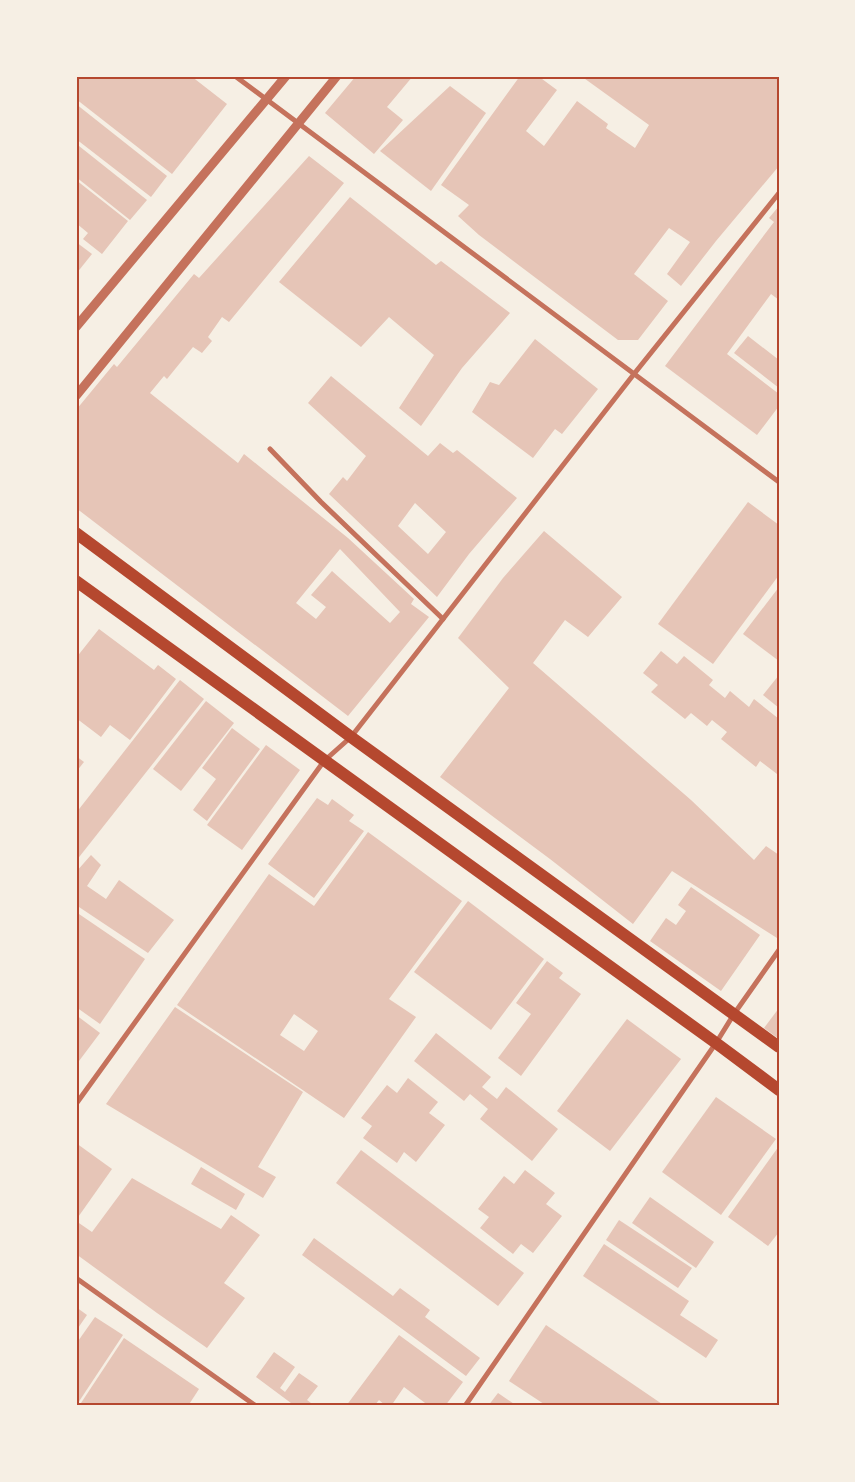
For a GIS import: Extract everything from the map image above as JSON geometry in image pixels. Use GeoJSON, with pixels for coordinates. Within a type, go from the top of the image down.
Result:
{"type":"FeatureCollection","features":[{"type":"Feature","properties":{"kind":"main road"},"geometry":{"type":"LineString","coordinates":[[76,533],[351,737],[779,1047]]}},
{"type":"Feature","properties":{"kind":"main road"},"geometry":{"type":"LineString","coordinates":[[76,581],[779,1090]]}},
{"type":"Feature","properties":{"kind":"street"},"geometry":{"type":"LineString","coordinates":[[234,76],[779,482]]}},
{"type":"Feature","properties":{"kind":"street"},"geometry":{"type":"LineString","coordinates":[[76,327],[286,76]]}},
{"type":"Feature","properties":{"kind":"street"},"geometry":{"type":"LineString","coordinates":[[76,396],[337,76]]}},
{"type":"Feature","properties":{"kind":"street"},"geometry":{"type":"LineString","coordinates":[[76,1104],[324,761],[351,737],[634,374],[779,193]]}},
{"type":"Feature","properties":{"kind":"street"},"geometry":{"type":"LineString","coordinates":[[270,449],[321,502],[443,619]]}},
{"type":"Feature","properties":{"kind":"street"},"geometry":{"type":"LineString","coordinates":[[465,1406],[779,950]]}},
{"type":"Feature","properties":{"kind":"street"},"geometry":{"type":"LineString","coordinates":[[76,1278],[256,1406]]}},
{"type":"Feature","properties":{"kind":"building"},"geometry":{"type":"Polygon","coordinates":[[[76,76],[191,76],[227,104],[172,174],[76,99],[76,76]]]}},
{"type":"Feature","properties":{"kind":"building"},"geometry":{"type":"Polygon","coordinates":[[[356,76],[413,76],[387,107],[403,120],[374,154],[325,113],[356,76]]]}},
{"type":"Feature","properties":{"kind":"building"},"geometry":{"type":"Polygon","coordinates":[[[520,76],[538,76],[557,90],[526,131],[544,146],[577,101],[608,124],[606,128],[635,148],[649,125],[581,76],[779,76],[779,166],[681,286],[667,274],[690,242],[669,228],[634,274],[668,301],[638,340],[618,340],[479,235],[458,216],[469,205],[441,185],[520,76]]]}},
{"type":"Feature","properties":{"kind":"building"},"geometry":{"type":"Polygon","coordinates":[[[450,86],[486,113],[431,191],[380,151],[450,86]]]}},
{"type":"Feature","properties":{"kind":"building"},"geometry":{"type":"Polygon","coordinates":[[[76,104],[167,176],[151,197],[76,139],[76,104]]]}},
{"type":"Feature","properties":{"kind":"building"},"geometry":{"type":"Polygon","coordinates":[[[79,146],[147,200],[130,220],[76,177],[76,149],[79,146]]]}},
{"type":"Feature","properties":{"kind":"building"},"geometry":{"type":"Polygon","coordinates":[[[309,156],[344,183],[229,322],[222,317],[208,337],[212,341],[202,353],[193,347],[167,379],[164,376],[150,393],[238,463],[244,454],[348,538],[414,599],[411,604],[429,617],[348,716],[76,508],[76,410],[114,364],[117,367],[194,274],[199,278],[309,156]],[[340,549],[296,603],[316,619],[326,607],[311,595],[332,571],[390,623],[400,612],[340,549]]]}},
{"type":"Feature","properties":{"kind":"building"},"geometry":{"type":"Polygon","coordinates":[[[76,180],[128,221],[102,254],[83,239],[88,233],[76,223],[76,180]]]}},
{"type":"Feature","properties":{"kind":"building"},"geometry":{"type":"Polygon","coordinates":[[[350,197],[436,265],[441,261],[510,313],[462,368],[421,426],[399,408],[434,355],[389,317],[361,347],[279,282],[350,197]]]}},
{"type":"Feature","properties":{"kind":"building"},"geometry":{"type":"Polygon","coordinates":[[[779,206],[779,300],[771,294],[727,354],[779,394],[779,406],[757,435],[665,366],[774,222],[769,218],[779,206]]]}},
{"type":"Feature","properties":{"kind":"building"},"geometry":{"type":"Polygon","coordinates":[[[76,242],[92,254],[76,274],[76,242]]]}},
{"type":"Feature","properties":{"kind":"building"},"geometry":{"type":"Polygon","coordinates":[[[748,336],[779,360],[779,388],[734,353],[748,336]]]}},
{"type":"Feature","properties":{"kind":"building"},"geometry":{"type":"Polygon","coordinates":[[[535,339],[598,389],[562,434],[555,429],[533,458],[472,412],[490,382],[499,385],[535,339]]]}},
{"type":"Feature","properties":{"kind":"building"},"geometry":{"type":"Polygon","coordinates":[[[331,376],[428,456],[440,443],[453,453],[457,450],[517,498],[469,554],[437,597],[329,494],[343,477],[347,481],[366,456],[308,403],[331,376]],[[415,503],[398,526],[428,554],[446,532],[415,503]]]}},
{"type":"Feature","properties":{"kind":"building"},"geometry":{"type":"Polygon","coordinates":[[[748,502],[779,525],[779,575],[713,664],[658,624],[748,502]]]}},
{"type":"Feature","properties":{"kind":"building"},"geometry":{"type":"Polygon","coordinates":[[[544,531],[622,597],[588,637],[565,620],[533,663],[691,800],[754,860],[766,846],[779,855],[779,934],[777,938],[672,871],[633,924],[440,777],[509,688],[458,638],[503,578],[544,531]]]}},
{"type":"Feature","properties":{"kind":"building"},"geometry":{"type":"Polygon","coordinates":[[[779,587],[779,661],[743,634],[779,587]]]}},
{"type":"Feature","properties":{"kind":"building"},"geometry":{"type":"Polygon","coordinates":[[[99,629],[154,670],[158,665],[176,679],[130,740],[110,725],[101,737],[76,718],[76,658],[99,629]]]}},
{"type":"Feature","properties":{"kind":"building"},"geometry":{"type":"Polygon","coordinates":[[[661,651],[677,664],[684,656],[713,680],[709,685],[725,698],[730,691],[749,707],[754,699],[779,719],[779,772],[777,774],[760,761],[756,767],[721,739],[727,732],[712,720],[707,726],[691,713],[685,719],[651,692],[658,685],[643,673],[661,651]]]}},
{"type":"Feature","properties":{"kind":"building"},"geometry":{"type":"Polygon","coordinates":[[[779,675],[779,708],[763,695],[779,675]]]}},
{"type":"Feature","properties":{"kind":"building"},"geometry":{"type":"Polygon","coordinates":[[[180,680],[204,699],[76,861],[76,813],[180,680]]]}},
{"type":"Feature","properties":{"kind":"building"},"geometry":{"type":"Polygon","coordinates":[[[206,701],[234,723],[181,791],[153,769],[206,701]]]}},
{"type":"Feature","properties":{"kind":"building"},"geometry":{"type":"Polygon","coordinates":[[[232,728],[260,749],[207,821],[193,810],[216,779],[202,768],[232,728]]]}},
{"type":"Feature","properties":{"kind":"building"},"geometry":{"type":"Polygon","coordinates":[[[266,745],[300,770],[242,850],[207,825],[266,745]]]}},
{"type":"Feature","properties":{"kind":"building"},"geometry":{"type":"Polygon","coordinates":[[[76,756],[84,762],[76,772],[76,756]]]}},
{"type":"Feature","properties":{"kind":"building"},"geometry":{"type":"Polygon","coordinates":[[[317,798],[328,805],[332,799],[354,815],[349,821],[364,831],[314,898],[268,864],[317,798]]]}},
{"type":"Feature","properties":{"kind":"building"},"geometry":{"type":"Polygon","coordinates":[[[368,832],[462,901],[389,999],[416,1017],[344,1118],[177,1005],[269,874],[314,906],[368,832]],[[294,1014],[280,1035],[304,1051],[318,1031],[294,1014]]]}},
{"type":"Feature","properties":{"kind":"building"},"geometry":{"type":"Polygon","coordinates":[[[91,855],[101,865],[87,886],[106,899],[119,880],[174,920],[148,953],[76,905],[76,872],[91,855]]]}},
{"type":"Feature","properties":{"kind":"building"},"geometry":{"type":"Polygon","coordinates":[[[691,887],[760,935],[721,991],[650,941],[666,918],[676,925],[686,911],[678,905],[691,887]]]}},
{"type":"Feature","properties":{"kind":"building"},"geometry":{"type":"Polygon","coordinates":[[[468,901],[544,959],[491,1030],[414,972],[468,901]]]}},
{"type":"Feature","properties":{"kind":"building"},"geometry":{"type":"Polygon","coordinates":[[[76,912],[145,959],[100,1024],[76,1007],[76,912]]]}},
{"type":"Feature","properties":{"kind":"building"},"geometry":{"type":"Polygon","coordinates":[[[547,961],[563,973],[559,978],[581,994],[521,1076],[498,1058],[531,1014],[516,1003],[547,961]]]}},
{"type":"Feature","properties":{"kind":"building"},"geometry":{"type":"Polygon","coordinates":[[[175,1007],[303,1092],[258,1167],[276,1177],[263,1198],[106,1104],[175,1007]]]}},
{"type":"Feature","properties":{"kind":"building"},"geometry":{"type":"Polygon","coordinates":[[[779,1008],[779,1039],[764,1028],[779,1008]]]}},
{"type":"Feature","properties":{"kind":"building"},"geometry":{"type":"Polygon","coordinates":[[[76,1015],[100,1033],[76,1065],[76,1015]]]}},
{"type":"Feature","properties":{"kind":"building"},"geometry":{"type":"Polygon","coordinates":[[[627,1019],[681,1059],[610,1151],[557,1111],[627,1019]]]}},
{"type":"Feature","properties":{"kind":"building"},"geometry":{"type":"Polygon","coordinates":[[[436,1033],[491,1077],[482,1087],[497,1099],[506,1087],[558,1129],[532,1161],[480,1119],[488,1109],[470,1094],[464,1101],[414,1061],[436,1033]]]}},
{"type":"Feature","properties":{"kind":"building"},"geometry":{"type":"Polygon","coordinates":[[[408,1078],[438,1102],[429,1113],[445,1125],[416,1162],[404,1152],[397,1163],[363,1138],[372,1126],[361,1118],[387,1085],[397,1093],[408,1078]]]}},
{"type":"Feature","properties":{"kind":"building"},"geometry":{"type":"Polygon","coordinates":[[[716,1097],[776,1139],[721,1215],[662,1172],[716,1097]]]}},
{"type":"Feature","properties":{"kind":"building"},"geometry":{"type":"Polygon","coordinates":[[[76,1143],[112,1169],[76,1220],[76,1143]]]}},
{"type":"Feature","properties":{"kind":"building"},"geometry":{"type":"Polygon","coordinates":[[[779,1146],[779,1232],[768,1246],[728,1217],[779,1146]]]}},
{"type":"Feature","properties":{"kind":"building"},"geometry":{"type":"Polygon","coordinates":[[[361,1150],[524,1273],[498,1306],[336,1183],[361,1150]]]}},
{"type":"Feature","properties":{"kind":"building"},"geometry":{"type":"Polygon","coordinates":[[[201,1167],[245,1194],[236,1210],[191,1184],[201,1167]]]}},
{"type":"Feature","properties":{"kind":"building"},"geometry":{"type":"Polygon","coordinates":[[[525,1170],[555,1193],[546,1204],[562,1216],[533,1253],[521,1244],[513,1254],[480,1228],[489,1217],[478,1209],[504,1176],[514,1184],[525,1170]]]}},
{"type":"Feature","properties":{"kind":"building"},"geometry":{"type":"Polygon","coordinates":[[[132,1178],[221,1229],[231,1215],[260,1235],[224,1283],[245,1298],[207,1348],[76,1254],[76,1221],[92,1232],[132,1178]]]}},
{"type":"Feature","properties":{"kind":"building"},"geometry":{"type":"Polygon","coordinates":[[[650,1197],[714,1242],[696,1268],[632,1223],[650,1197]]]}},
{"type":"Feature","properties":{"kind":"building"},"geometry":{"type":"Polygon","coordinates":[[[619,1220],[692,1268],[678,1288],[606,1240],[619,1220]]]}},
{"type":"Feature","properties":{"kind":"building"},"geometry":{"type":"Polygon","coordinates":[[[314,1238],[393,1296],[400,1288],[430,1310],[425,1317],[480,1358],[466,1376],[302,1255],[314,1238]]]}},
{"type":"Feature","properties":{"kind":"building"},"geometry":{"type":"Polygon","coordinates":[[[604,1244],[689,1301],[680,1315],[718,1340],[706,1358],[583,1276],[604,1244]]]}},
{"type":"Feature","properties":{"kind":"building"},"geometry":{"type":"Polygon","coordinates":[[[76,1307],[87,1315],[76,1331],[76,1307]]]}},
{"type":"Feature","properties":{"kind":"building"},"geometry":{"type":"Polygon","coordinates":[[[95,1317],[123,1335],[76,1406],[76,1344],[95,1317]]]}},
{"type":"Feature","properties":{"kind":"building"},"geometry":{"type":"Polygon","coordinates":[[[546,1325],[665,1406],[547,1406],[509,1381],[546,1325]]]}},
{"type":"Feature","properties":{"kind":"building"},"geometry":{"type":"Polygon","coordinates":[[[399,1335],[463,1382],[445,1406],[429,1406],[404,1387],[391,1406],[386,1406],[379,1400],[374,1406],[346,1406],[399,1335]]]}},
{"type":"Feature","properties":{"kind":"building"},"geometry":{"type":"Polygon","coordinates":[[[124,1338],[199,1389],[188,1406],[79,1406],[124,1338]]]}},
{"type":"Feature","properties":{"kind":"building"},"geometry":{"type":"Polygon","coordinates":[[[274,1352],[295,1367],[280,1388],[285,1392],[299,1373],[318,1386],[307,1400],[315,1406],[295,1406],[256,1377],[274,1352]]]}},
{"type":"Feature","properties":{"kind":"building"},"geometry":{"type":"Polygon","coordinates":[[[498,1393],[517,1406],[488,1406],[498,1393]]]}}]}
